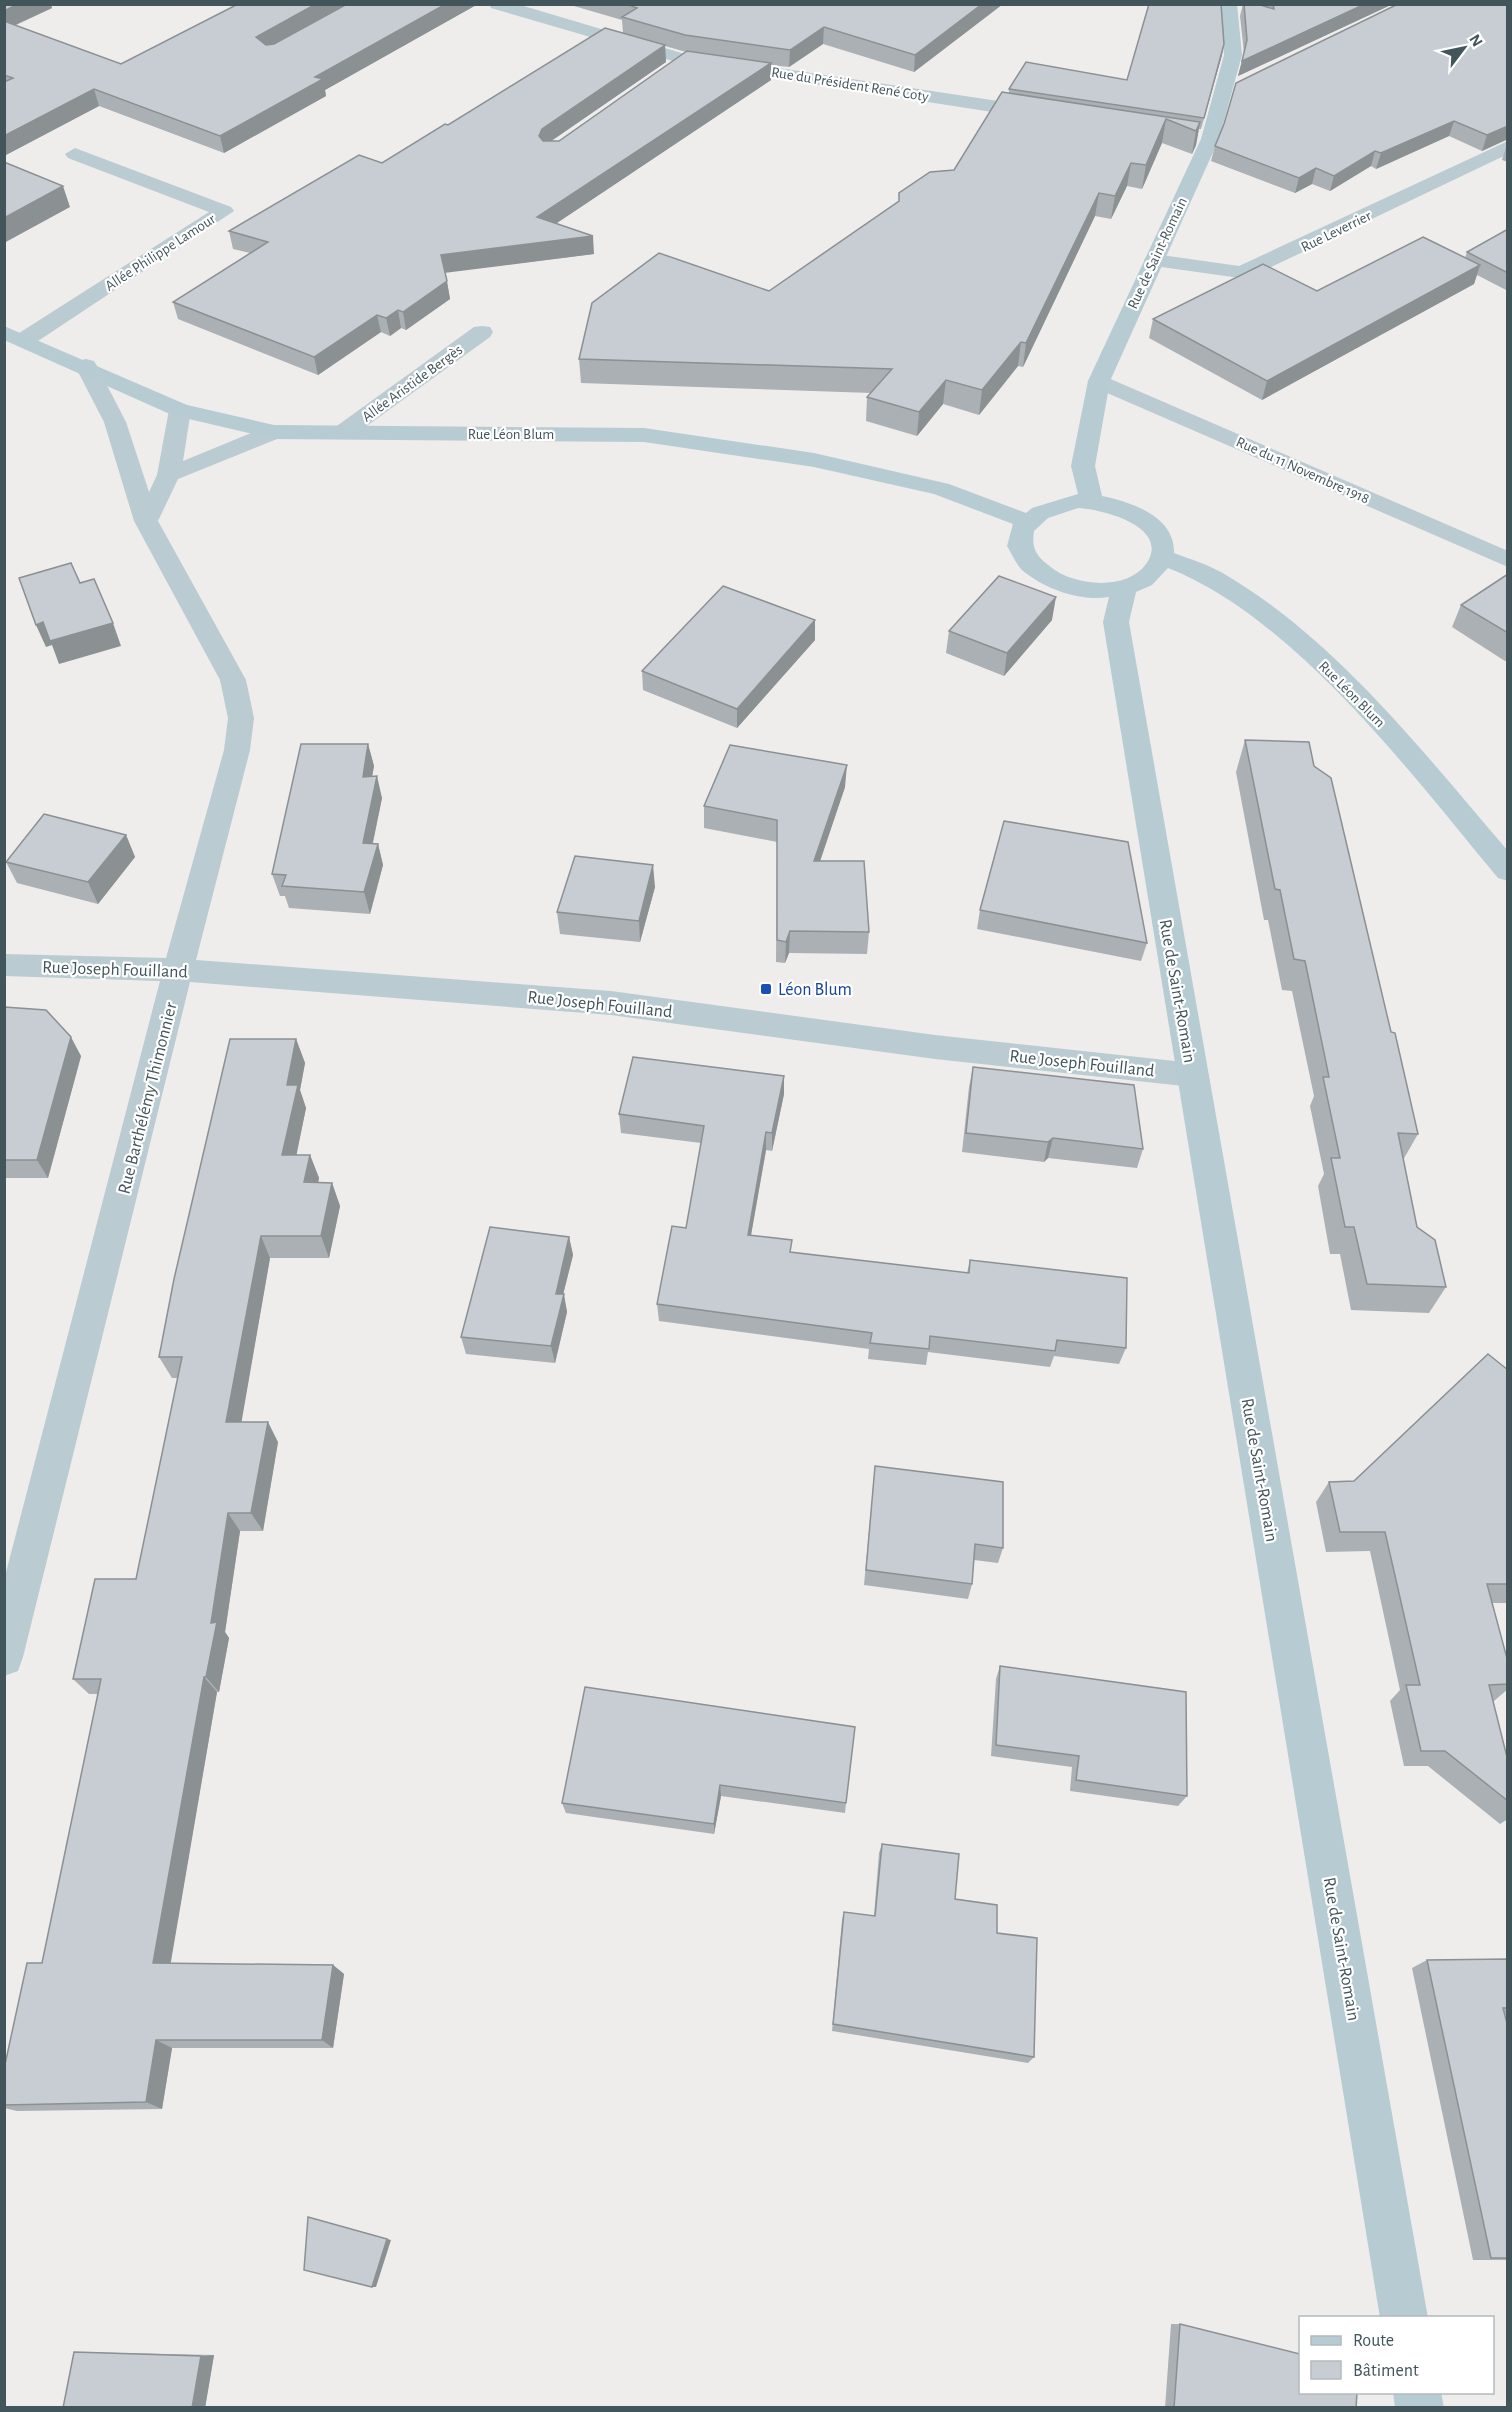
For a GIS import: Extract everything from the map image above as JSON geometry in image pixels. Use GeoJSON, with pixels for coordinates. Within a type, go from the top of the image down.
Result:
{"type":"FeatureCollection","features":[{"type":"Feature","properties":{"kind":"street","name":"Rue du Président René Coty"},"geometry":{"type":"LineString","coordinates":[[497,4],[683,59],[1055,115]]}},
{"type":"Feature","properties":{"kind":"street","name":"Rue de Saint-Romain"},"geometry":{"type":"LineString","coordinates":[[1091,501],[1083,466],[1099,381],[1155,260],[1201,137],[1223,93],[1233,55],[1228,4]]}},
{"type":"Feature","properties":{"kind":"street"},"geometry":{"type":"LineString","coordinates":[[666,74],[683,59]]}},
{"type":"Feature","properties":{"kind":"street"},"geometry":{"type":"LineString","coordinates":[[1223,93],[1245,84]]}},
{"type":"Feature","properties":{"kind":"street","name":"Rue Leverrier"},"geometry":{"type":"LineString","coordinates":[[1155,260],[1240,272],[1293,252],[1508,147]]}},
{"type":"Feature","properties":{"kind":"street","name":"Allée Philippe Lamour"},"geometry":{"type":"LineString","coordinates":[[14,336],[224,211],[75,154]]}},
{"type":"Feature","properties":{"kind":"street","name":"Allée Aristide Bergès"},"geometry":{"type":"LineString","coordinates":[[342,433],[482,332]]}},
{"type":"Feature","properties":{"kind":"street","name":"Rue Léon Blum"},"geometry":{"type":"LineString","coordinates":[[14,336],[86,366],[180,410],[274,432],[644,435],[814,460],[941,489],[1027,521]]}},
{"type":"Feature","properties":{"kind":"street","name":"Rue Barthélémy Thimonnier"},"geometry":{"type":"LineString","coordinates":[[4,1657],[178,970],[237,750],[241,718],[233,680],[146,521],[115,422],[86,366]]}},
{"type":"Feature","properties":{"kind":"street","name":"Rue du 11 Novembre 1918"},"geometry":{"type":"LineString","coordinates":[[1099,381],[1508,560]]}},
{"type":"Feature","properties":{"kind":"street"},"geometry":{"type":"LineString","coordinates":[[146,521],[169,475],[180,410]]}},
{"type":"Feature","properties":{"kind":"street"},"geometry":{"type":"LineString","coordinates":[[169,475],[274,432]]}},
{"type":"Feature","properties":{"kind":"street"},"geometry":{"type":"LineString","coordinates":[[1091,501],[1122,509],[1141,518],[1155,530],[1162,543],[1163,557],[1156,570],[1143,580],[1124,588],[1086,590],[1062,585],[1041,575],[1027,562],[1019,548],[1019,534],[1027,521],[1040,511],[1058,505],[1091,501]]}},
{"type":"Feature","properties":{"kind":"street","name":"Rue Léon Blum"},"geometry":{"type":"LineString","coordinates":[[1163,557],[1212,578],[1285,630],[1374,712],[1508,871]]}},
{"type":"Feature","properties":{"kind":"street","name":"Rue de Saint-Romain"},"geometry":{"type":"LineString","coordinates":[[1124,588],[1116,622],[1404,2316]]}},
{"type":"Feature","properties":{"kind":"street"},"geometry":{"type":"LineString","coordinates":[[1086,590],[1116,622]]}},
{"type":"Feature","properties":{"kind":"street","name":"Rue Joseph Fouilland"},"geometry":{"type":"LineString","coordinates":[[4,964],[178,970],[611,1003],[935,1047],[1193,1075]]}},
{"type":"Feature","properties":{"kind":"building"},"geometry":{"type":"Polygon","coordinates":[[[4,4],[18,4],[4,11],[4,4]]]}},
{"type":"Feature","properties":{"kind":"building"},"geometry":{"type":"Polygon","coordinates":[[[238,4],[316,4],[256,37],[266,45],[274,44],[347,4],[446,4],[315,77],[323,79],[220,136],[94,89],[4,136],[4,82],[13,78],[4,75],[4,21],[121,64],[238,4]]]}},
{"type":"Feature","properties":{"kind":"building"},"geometry":{"type":"Polygon","coordinates":[[[626,4],[982,4],[915,55],[824,27],[790,50],[685,35],[622,17],[637,8],[626,4]]]}},
{"type":"Feature","properties":{"kind":"building"},"geometry":{"type":"Polygon","coordinates":[[[1149,4],[1221,4],[1224,44],[1204,118],[1009,89],[1026,62],[1127,80],[1149,4]]]}},
{"type":"Feature","properties":{"kind":"building"},"geometry":{"type":"Polygon","coordinates":[[[1244,4],[1257,4],[1274,9],[1273,4],[1365,4],[1242,61],[1247,40],[1244,4]]]}},
{"type":"Feature","properties":{"kind":"building"},"geometry":{"type":"Polygon","coordinates":[[[1398,4],[1508,4],[1508,126],[1487,135],[1454,121],[1381,153],[1375,151],[1334,176],[1316,168],[1299,178],[1215,146],[1236,83],[1398,4]]]}},
{"type":"Feature","properties":{"kind":"building"},"geometry":{"type":"Polygon","coordinates":[[[605,28],[665,45],[542,129],[539,136],[543,141],[559,141],[687,51],[771,63],[537,217],[593,236],[441,255],[447,281],[403,312],[398,310],[386,318],[377,315],[314,357],[173,302],[268,242],[229,231],[359,155],[382,163],[605,28]]]}},
{"type":"Feature","properties":{"kind":"building"},"geometry":{"type":"Polygon","coordinates":[[[1002,92],[1200,122],[1196,131],[1166,119],[1146,165],[1131,163],[1115,196],[1099,193],[1026,343],[1021,342],[982,390],[946,380],[919,412],[867,397],[892,369],[579,359],[592,303],[659,253],[769,291],[899,201],[899,193],[930,172],[954,170],[1002,92]]]}},
{"type":"Feature","properties":{"kind":"building"},"geometry":{"type":"Polygon","coordinates":[[[4,162],[63,186],[4,218],[4,162]]]}},
{"type":"Feature","properties":{"kind":"building"},"geometry":{"type":"Polygon","coordinates":[[[1508,229],[1508,273],[1467,252],[1508,229]]]}},
{"type":"Feature","properties":{"kind":"building"},"geometry":{"type":"Polygon","coordinates":[[[1423,237],[1480,265],[1267,381],[1153,319],[1263,264],[1317,291],[1423,237]]]}},
{"type":"Feature","properties":{"kind":"building"},"geometry":{"type":"Polygon","coordinates":[[[71,563],[80,583],[94,579],[113,623],[50,641],[43,622],[36,625],[19,578],[71,563]]]}},
{"type":"Feature","properties":{"kind":"building"},"geometry":{"type":"Polygon","coordinates":[[[1508,574],[1508,633],[1461,605],[1508,574]]]}},
{"type":"Feature","properties":{"kind":"building"},"geometry":{"type":"Polygon","coordinates":[[[999,576],[1056,597],[1007,653],[949,631],[999,576]]]}},
{"type":"Feature","properties":{"kind":"building"},"geometry":{"type":"Polygon","coordinates":[[[723,586],[815,620],[737,709],[642,671],[723,586]]]}},
{"type":"Feature","properties":{"kind":"building"},"geometry":{"type":"Polygon","coordinates":[[[1245,740],[1309,742],[1314,766],[1331,778],[1391,1032],[1395,1033],[1418,1134],[1398,1133],[1417,1227],[1435,1240],[1446,1287],[1367,1284],[1354,1227],[1345,1227],[1331,1158],[1340,1158],[1323,1077],[1329,1077],[1305,961],[1294,959],[1280,890],[1275,889],[1245,740]]]}},
{"type":"Feature","properties":{"kind":"building"},"geometry":{"type":"Polygon","coordinates":[[[301,744],[368,744],[363,777],[377,776],[363,843],[378,844],[364,892],[282,886],[286,875],[272,874],[301,744]]]}},
{"type":"Feature","properties":{"kind":"building"},"geometry":{"type":"Polygon","coordinates":[[[730,745],[847,765],[814,861],[864,861],[869,932],[790,931],[786,942],[777,940],[777,820],[704,806],[730,745]]]}},
{"type":"Feature","properties":{"kind":"building"},"geometry":{"type":"Polygon","coordinates":[[[44,814],[126,835],[88,882],[6,862],[44,814]]]}},
{"type":"Feature","properties":{"kind":"building"},"geometry":{"type":"Polygon","coordinates":[[[1004,821],[1128,842],[1147,943],[980,910],[1004,821]]]}},
{"type":"Feature","properties":{"kind":"building"},"geometry":{"type":"Polygon","coordinates":[[[575,856],[653,865],[639,921],[557,912],[575,856]]]}},
{"type":"Feature","properties":{"kind":"building"},"geometry":{"type":"Polygon","coordinates":[[[4,1007],[46,1010],[71,1037],[37,1160],[4,1160],[4,1007]]]}},
{"type":"Feature","properties":{"kind":"building"},"geometry":{"type":"Polygon","coordinates":[[[230,1039],[296,1039],[287,1085],[298,1085],[282,1155],[310,1155],[304,1182],[332,1183],[321,1236],[261,1236],[226,1422],[268,1422],[251,1513],[228,1513],[211,1623],[217,1622],[206,1677],[204,1677],[153,1963],[333,1965],[322,2040],[156,2040],[146,2102],[4,2105],[4,2069],[27,1963],[42,1963],[101,1679],[73,1679],[95,1579],[136,1579],[182,1357],[159,1357],[174,1279],[230,1039]]]}},
{"type":"Feature","properties":{"kind":"building"},"geometry":{"type":"Polygon","coordinates":[[[633,1057],[784,1076],[772,1133],[766,1132],[748,1235],[792,1240],[790,1252],[969,1273],[970,1260],[1127,1278],[1126,1348],[1057,1340],[1055,1351],[930,1336],[929,1349],[870,1343],[872,1333],[657,1304],[672,1226],[686,1228],[704,1126],[619,1114],[633,1057]]]}},
{"type":"Feature","properties":{"kind":"building"},"geometry":{"type":"Polygon","coordinates":[[[973,1067],[1134,1085],[1143,1149],[1053,1138],[1048,1142],[966,1133],[973,1067]]]}},
{"type":"Feature","properties":{"kind":"building"},"geometry":{"type":"Polygon","coordinates":[[[490,1227],[569,1237],[556,1294],[564,1294],[551,1346],[461,1337],[490,1227]]]}},
{"type":"Feature","properties":{"kind":"building"},"geometry":{"type":"Polygon","coordinates":[[[1488,1354],[1508,1370],[1508,1584],[1487,1584],[1508,1662],[1508,1684],[1489,1685],[1508,1761],[1508,1801],[1445,1751],[1421,1751],[1406,1685],[1420,1685],[1385,1532],[1340,1532],[1329,1482],[1354,1481],[1488,1354]]]}},
{"type":"Feature","properties":{"kind":"building"},"geometry":{"type":"Polygon","coordinates":[[[875,1466],[1003,1482],[1003,1548],[975,1544],[972,1584],[866,1570],[875,1466]]]}},
{"type":"Feature","properties":{"kind":"building"},"geometry":{"type":"Polygon","coordinates":[[[1000,1666],[1186,1692],[1187,1796],[1076,1780],[1079,1756],[996,1745],[1000,1666]]]}},
{"type":"Feature","properties":{"kind":"building"},"geometry":{"type":"Polygon","coordinates":[[[585,1687],[855,1727],[846,1803],[720,1785],[714,1824],[562,1803],[585,1687]]]}},
{"type":"Feature","properties":{"kind":"building"},"geometry":{"type":"Polygon","coordinates":[[[882,1844],[959,1854],[955,1899],[997,1905],[997,1933],[1037,1938],[1034,2057],[833,2024],[844,1912],[875,1916],[882,1844]]]}},
{"type":"Feature","properties":{"kind":"building"},"geometry":{"type":"Polygon","coordinates":[[[1508,1959],[1508,2008],[1503,2008],[1508,2027],[1508,2258],[1491,2258],[1427,1960],[1508,1959]]]}},
{"type":"Feature","properties":{"kind":"building"},"geometry":{"type":"Polygon","coordinates":[[[308,2217],[387,2239],[372,2287],[304,2270],[308,2217]]]}},
{"type":"Feature","properties":{"kind":"building"},"geometry":{"type":"Polygon","coordinates":[[[1180,2324],[1299,2354],[1299,2394],[1357,2394],[1356,2408],[1174,2408],[1180,2324]]]}},
{"type":"Feature","properties":{"kind":"building"},"geometry":{"type":"Polygon","coordinates":[[[74,2352],[201,2356],[192,2408],[63,2408],[74,2352]]]}},
{"type":"Feature","properties":{"kind":"place","name":"Léon Blum"},"geometry":{"type":"Point","coordinates":[766,989]}}]}
